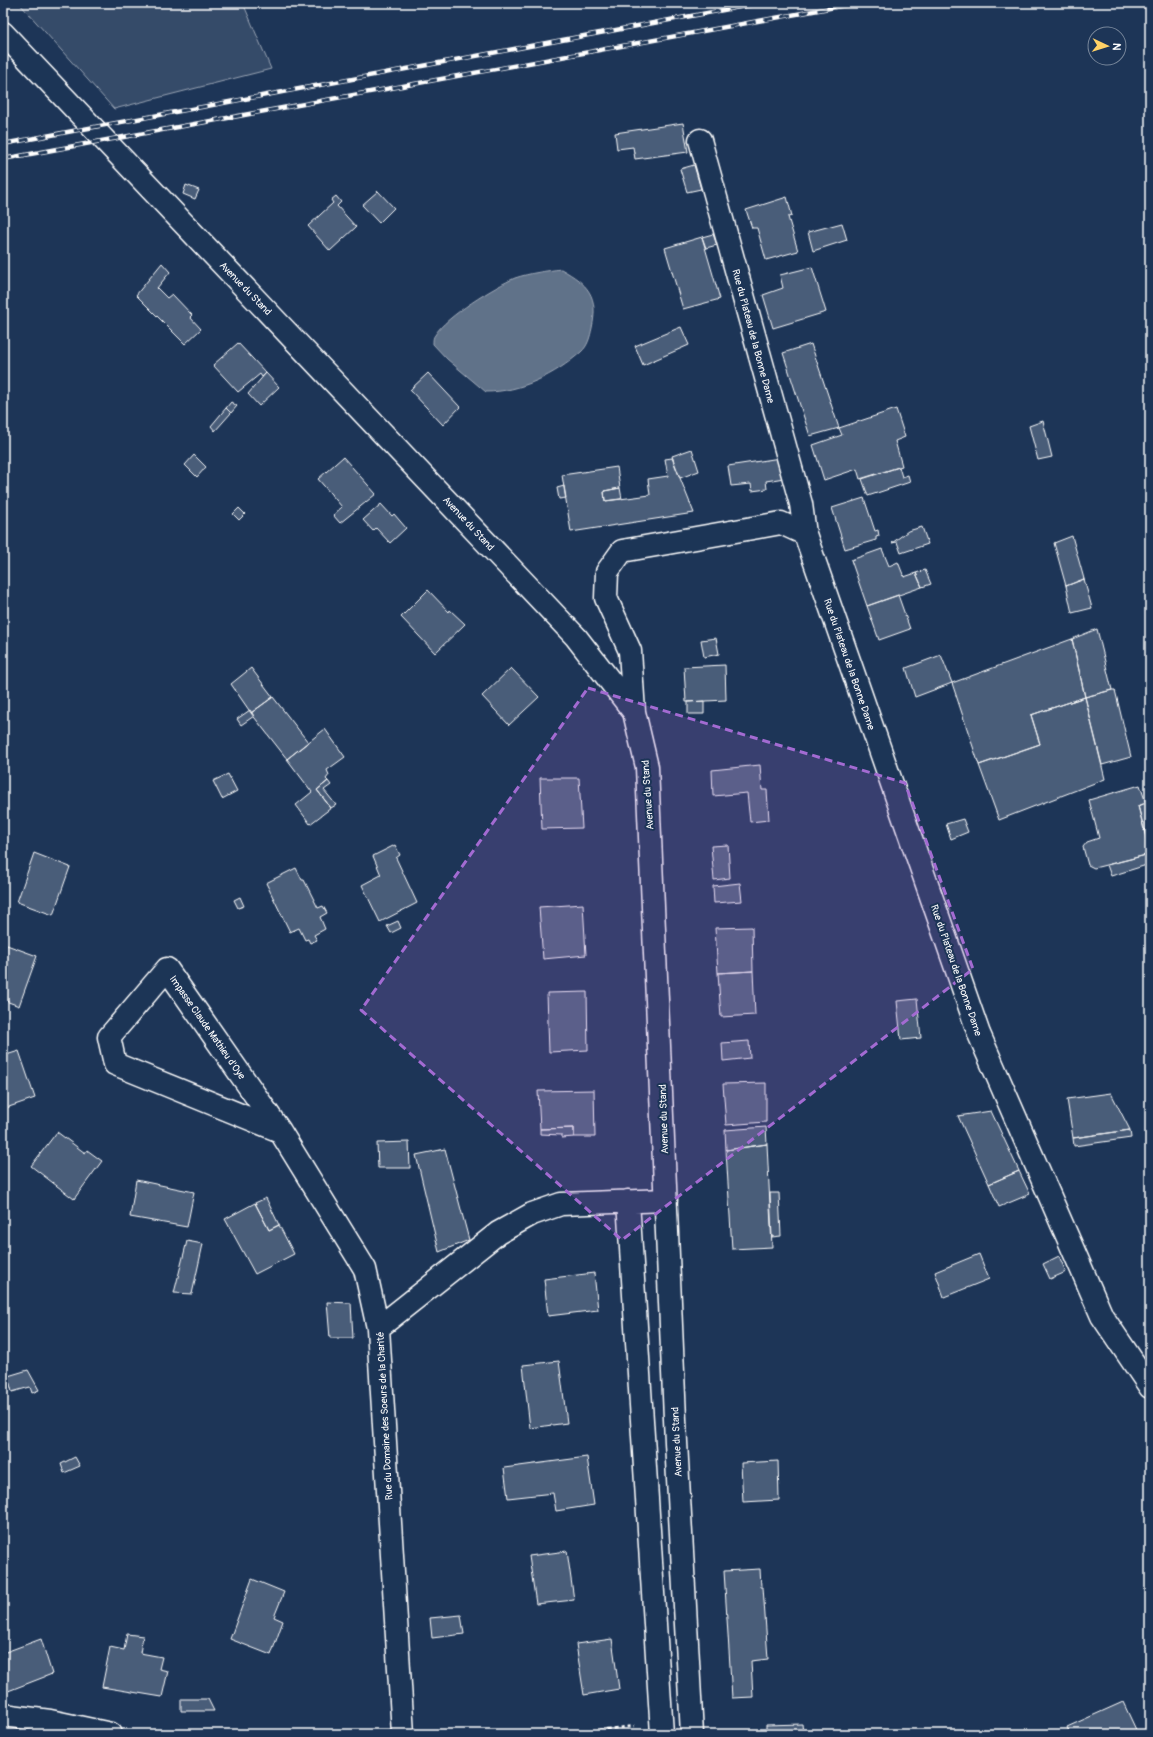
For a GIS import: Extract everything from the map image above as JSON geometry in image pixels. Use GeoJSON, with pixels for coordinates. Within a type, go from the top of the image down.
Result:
{"type":"FeatureCollection","features":[{"type":"Feature","properties":{"kind":"street","name":"Avenue du Stand"},"geometry":{"type":"LineString","coordinates":[[8,44],[576,637],[634,712],[647,767],[676,1442],[692,1734]]}},
{"type":"Feature","properties":{"kind":"street","name":"Rue du Plateau de la Bonne Dame"},"geometry":{"type":"LineString","coordinates":[[700,140],[801,504],[805,534],[979,1034],[1102,1316],[1150,1387]]}},
{"type":"Feature","properties":{"kind":"street"},"geometry":{"type":"LineString","coordinates":[[634,712],[630,651],[606,598],[607,572],[622,550],[781,523],[805,534]]}},
{"type":"Feature","properties":{"kind":"street","name":"Impasse Claude Mathieu d'Oye"},"geometry":{"type":"LineString","coordinates":[[280,1131],[115,1064],[109,1037],[167,969],[280,1131],[365,1269],[378,1328]]}},
{"type":"Feature","properties":{"kind":"street","name":"Rue du Domaine des Soeurs de la Charité"},"geometry":{"type":"LineString","coordinates":[[403,1734],[378,1328],[498,1233],[532,1214],[561,1204],[666,1200]]}},
{"type":"Feature","properties":{"kind":"street"},"geometry":{"type":"LineString","coordinates":[[628,1201],[661,1729]]}},
{"type":"Feature","properties":{"kind":"street"},"geometry":{"type":"LineString","coordinates":[[3,1715],[50,1721],[111,1734]]}},
{"type":"Feature","properties":{"kind":"path"},"geometry":{"type":"LineString","coordinates":[[564,1734],[661,1729]]}},
{"type":"Feature","properties":{"kind":"highlighted area"},"geometry":{"type":"Polygon","coordinates":[[[588,688],[905,783],[973,969],[622,1240],[361,1010],[588,688]]]}},
{"type":"Feature","properties":{"kind":"shaded area"},"geometry":{"type":"Polygon","coordinates":[[[19,3],[243,3],[271,69],[114,109],[19,3]]]}},
{"type":"Feature","properties":{"kind":"shaded area"},"geometry":{"type":"Polygon","coordinates":[[[561,269],[585,286],[592,299],[594,317],[587,344],[583,350],[560,368],[536,381],[512,389],[486,392],[447,359],[433,344],[434,336],[449,320],[460,311],[496,288],[521,276],[561,269]]]}},
{"type":"Feature","properties":{"kind":"building"},"geometry":{"type":"Polygon","coordinates":[[[683,123],[688,152],[635,159],[633,147],[617,149],[615,133],[683,123]]]}},
{"type":"Feature","properties":{"kind":"building"},"geometry":{"type":"Polygon","coordinates":[[[694,165],[701,189],[687,192],[680,169],[694,165]]]}},
{"type":"Feature","properties":{"kind":"building"},"geometry":{"type":"Polygon","coordinates":[[[186,185],[199,190],[195,199],[183,194],[186,185]]]}},
{"type":"Feature","properties":{"kind":"building"},"geometry":{"type":"Polygon","coordinates":[[[378,191],[394,208],[379,223],[362,205],[378,191]]]}},
{"type":"Feature","properties":{"kind":"building"},"geometry":{"type":"Polygon","coordinates":[[[336,196],[341,202],[337,206],[356,227],[330,251],[308,226],[333,203],[331,200],[336,196]]]}},
{"type":"Feature","properties":{"kind":"building"},"geometry":{"type":"Polygon","coordinates":[[[787,197],[792,216],[788,217],[798,251],[766,260],[757,228],[752,228],[746,210],[787,197]]]}},
{"type":"Feature","properties":{"kind":"building"},"geometry":{"type":"Polygon","coordinates":[[[842,223],[847,240],[813,251],[808,232],[842,223]]]}},
{"type":"Feature","properties":{"kind":"building"},"geometry":{"type":"Polygon","coordinates":[[[713,234],[717,245],[706,248],[702,237],[713,234]]]}},
{"type":"Feature","properties":{"kind":"building"},"geometry":{"type":"Polygon","coordinates":[[[702,237],[720,299],[683,309],[665,248],[702,237]]]}},
{"type":"Feature","properties":{"kind":"building"},"geometry":{"type":"Polygon","coordinates":[[[162,263],[170,272],[157,288],[167,298],[172,294],[192,315],[190,317],[201,329],[185,344],[136,295],[162,263]]]}},
{"type":"Feature","properties":{"kind":"building"},"geometry":{"type":"Polygon","coordinates":[[[812,267],[826,312],[773,328],[763,295],[783,288],[780,275],[812,267]]]}},
{"type":"Feature","properties":{"kind":"building"},"geometry":{"type":"Polygon","coordinates":[[[681,327],[689,345],[643,365],[635,346],[681,327]]]}},
{"type":"Feature","properties":{"kind":"building"},"geometry":{"type":"Polygon","coordinates":[[[238,343],[266,373],[262,377],[260,374],[238,392],[213,365],[238,343]]]}},
{"type":"Feature","properties":{"kind":"building"},"geometry":{"type":"Polygon","coordinates":[[[811,344],[839,428],[810,436],[783,353],[811,344]]]}},
{"type":"Feature","properties":{"kind":"building"},"geometry":{"type":"Polygon","coordinates":[[[266,373],[279,387],[259,406],[248,394],[266,373]]]}},
{"type":"Feature","properties":{"kind":"building"},"geometry":{"type":"Polygon","coordinates":[[[428,373],[460,407],[443,425],[410,390],[428,373]]]}},
{"type":"Feature","properties":{"kind":"building"},"geometry":{"type":"Polygon","coordinates":[[[231,402],[237,406],[231,413],[226,408],[231,402]]]}},
{"type":"Feature","properties":{"kind":"building"},"geometry":{"type":"Polygon","coordinates":[[[226,408],[231,413],[215,431],[211,426],[226,408]]]}},
{"type":"Feature","properties":{"kind":"building"},"geometry":{"type":"Polygon","coordinates":[[[896,409],[905,437],[895,441],[902,466],[860,479],[857,469],[824,480],[813,445],[842,435],[839,428],[896,409]]]}},
{"type":"Feature","properties":{"kind":"building"},"geometry":{"type":"Polygon","coordinates":[[[1043,421],[1052,457],[1038,460],[1029,426],[1043,421]]]}},
{"type":"Feature","properties":{"kind":"building"},"geometry":{"type":"Polygon","coordinates":[[[692,449],[699,471],[680,478],[672,456],[692,449]]]}},
{"type":"Feature","properties":{"kind":"building"},"geometry":{"type":"Polygon","coordinates":[[[194,455],[206,467],[197,477],[185,465],[194,455]]]}},
{"type":"Feature","properties":{"kind":"building"},"geometry":{"type":"Polygon","coordinates":[[[343,457],[376,494],[340,523],[333,515],[342,507],[318,479],[343,457]]]}},
{"type":"Feature","properties":{"kind":"building"},"geometry":{"type":"Polygon","coordinates":[[[672,458],[694,513],[571,532],[562,475],[617,467],[620,488],[604,491],[605,501],[650,495],[648,479],[668,476],[665,459],[672,458]]]}},
{"type":"Feature","properties":{"kind":"building"},"geometry":{"type":"Polygon","coordinates":[[[780,458],[784,478],[766,481],[767,489],[752,491],[751,484],[731,486],[728,466],[780,458]]]}},
{"type":"Feature","properties":{"kind":"building"},"geometry":{"type":"Polygon","coordinates":[[[899,467],[902,477],[908,475],[910,482],[868,496],[862,479],[899,467]]]}},
{"type":"Feature","properties":{"kind":"building"},"geometry":{"type":"Polygon","coordinates":[[[564,486],[566,498],[559,499],[557,488],[564,486]]]}},
{"type":"Feature","properties":{"kind":"building"},"geometry":{"type":"Polygon","coordinates":[[[620,488],[622,499],[605,501],[604,491],[620,488]]]}},
{"type":"Feature","properties":{"kind":"building"},"geometry":{"type":"Polygon","coordinates":[[[864,498],[875,531],[878,530],[879,536],[876,537],[876,540],[845,549],[832,508],[864,498]]]}},
{"type":"Feature","properties":{"kind":"building"},"geometry":{"type":"Polygon","coordinates":[[[381,504],[392,516],[394,514],[406,528],[390,543],[376,528],[373,531],[363,520],[381,504]]]}},
{"type":"Feature","properties":{"kind":"building"},"geometry":{"type":"Polygon","coordinates":[[[239,508],[245,514],[239,520],[233,514],[239,508]]]}},
{"type":"Feature","properties":{"kind":"building"},"geometry":{"type":"Polygon","coordinates":[[[922,527],[928,544],[901,553],[897,542],[892,543],[908,531],[922,527]]]}},
{"type":"Feature","properties":{"kind":"building"},"geometry":{"type":"Polygon","coordinates":[[[1072,536],[1084,579],[1066,586],[1054,543],[1072,536]]]}},
{"type":"Feature","properties":{"kind":"building"},"geometry":{"type":"Polygon","coordinates":[[[882,549],[889,566],[898,562],[904,577],[916,573],[922,587],[867,606],[851,560],[882,549]]]}},
{"type":"Feature","properties":{"kind":"building"},"geometry":{"type":"Polygon","coordinates":[[[925,570],[931,584],[922,587],[916,573],[925,570]]]}},
{"type":"Feature","properties":{"kind":"building"},"geometry":{"type":"Polygon","coordinates":[[[1084,579],[1092,608],[1072,613],[1066,586],[1084,579]]]}},
{"type":"Feature","properties":{"kind":"building"},"geometry":{"type":"Polygon","coordinates":[[[428,590],[449,612],[450,610],[465,624],[435,653],[401,617],[428,590]]]}},
{"type":"Feature","properties":{"kind":"building"},"geometry":{"type":"Polygon","coordinates":[[[898,595],[910,629],[879,640],[867,606],[898,595]]]}},
{"type":"Feature","properties":{"kind":"building"},"geometry":{"type":"Polygon","coordinates":[[[1097,629],[1112,690],[1085,697],[1072,639],[1097,629]]]}},
{"type":"Feature","properties":{"kind":"building"},"geometry":{"type":"Polygon","coordinates":[[[716,638],[719,654],[704,657],[701,640],[716,638]]]}},
{"type":"Feature","properties":{"kind":"building"},"geometry":{"type":"Polygon","coordinates":[[[1072,639],[1085,697],[1031,715],[1040,744],[979,765],[952,683],[1072,639]]]}},
{"type":"Feature","properties":{"kind":"building"},"geometry":{"type":"Polygon","coordinates":[[[941,655],[952,683],[915,697],[906,668],[941,655]]]}},
{"type":"Feature","properties":{"kind":"building"},"geometry":{"type":"Polygon","coordinates":[[[725,665],[726,700],[686,702],[684,667],[725,665]]]}},
{"type":"Feature","properties":{"kind":"building"},"geometry":{"type":"Polygon","coordinates":[[[251,668],[273,697],[251,713],[231,684],[251,668]]]}},
{"type":"Feature","properties":{"kind":"building"},"geometry":{"type":"Polygon","coordinates":[[[511,668],[539,697],[509,725],[482,696],[511,668]]]}},
{"type":"Feature","properties":{"kind":"building"},"geometry":{"type":"Polygon","coordinates":[[[1115,690],[1131,757],[1102,765],[1085,697],[1115,690]]]}},
{"type":"Feature","properties":{"kind":"building"},"geometry":{"type":"Polygon","coordinates":[[[273,697],[308,742],[287,759],[251,713],[273,697]]]}},
{"type":"Feature","properties":{"kind":"building"},"geometry":{"type":"Polygon","coordinates":[[[1085,697],[1105,779],[999,820],[979,765],[1040,744],[1031,715],[1085,697]]]}},
{"type":"Feature","properties":{"kind":"building"},"geometry":{"type":"Polygon","coordinates":[[[704,701],[704,714],[688,714],[688,702],[704,701]]]}},
{"type":"Feature","properties":{"kind":"building"},"geometry":{"type":"Polygon","coordinates":[[[250,710],[254,716],[241,725],[237,719],[250,710]]]}},
{"type":"Feature","properties":{"kind":"building"},"geometry":{"type":"Polygon","coordinates":[[[325,729],[345,757],[327,770],[329,775],[326,779],[328,781],[317,790],[331,808],[310,824],[296,805],[312,792],[287,759],[325,729]]]}},
{"type":"Feature","properties":{"kind":"building"},"geometry":{"type":"Polygon","coordinates":[[[760,765],[762,790],[767,790],[769,820],[750,822],[747,793],[713,796],[712,770],[760,765]]]}},
{"type":"Feature","properties":{"kind":"building"},"geometry":{"type":"Polygon","coordinates":[[[228,774],[237,791],[222,799],[213,781],[228,774]]]}},
{"type":"Feature","properties":{"kind":"building"},"geometry":{"type":"Polygon","coordinates":[[[540,778],[579,778],[582,828],[542,829],[540,778]]]}},
{"type":"Feature","properties":{"kind":"building"},"geometry":{"type":"Polygon","coordinates":[[[328,781],[331,785],[324,790],[336,805],[331,808],[317,790],[328,781]]]}},
{"type":"Feature","properties":{"kind":"building"},"geometry":{"type":"Polygon","coordinates":[[[1140,785],[1146,803],[1138,806],[1150,854],[1094,868],[1088,865],[1083,847],[1087,842],[1099,838],[1089,800],[1140,785]]]}},
{"type":"Feature","properties":{"kind":"building"},"geometry":{"type":"Polygon","coordinates":[[[1146,803],[1150,819],[1150,850],[1138,806],[1146,803]]]}},
{"type":"Feature","properties":{"kind":"building"},"geometry":{"type":"Polygon","coordinates":[[[963,819],[968,832],[951,839],[946,824],[963,819]]]}},
{"type":"Feature","properties":{"kind":"building"},"geometry":{"type":"Polygon","coordinates":[[[395,845],[400,855],[396,858],[417,903],[380,922],[362,885],[381,875],[373,856],[395,845]]]}},
{"type":"Feature","properties":{"kind":"building"},"geometry":{"type":"Polygon","coordinates":[[[728,845],[730,878],[714,880],[711,846],[728,845]]]}},
{"type":"Feature","properties":{"kind":"building"},"geometry":{"type":"Polygon","coordinates":[[[34,853],[70,867],[53,915],[17,902],[34,853]]]}},
{"type":"Feature","properties":{"kind":"building"},"geometry":{"type":"Polygon","coordinates":[[[1150,854],[1150,864],[1111,876],[1107,865],[1150,854]]]}},
{"type":"Feature","properties":{"kind":"building"},"geometry":{"type":"Polygon","coordinates":[[[296,868],[302,880],[304,880],[318,908],[323,906],[327,913],[320,917],[325,929],[314,935],[317,940],[310,943],[308,939],[305,940],[299,928],[290,932],[266,883],[296,868]]]}},
{"type":"Feature","properties":{"kind":"building"},"geometry":{"type":"Polygon","coordinates":[[[740,883],[742,901],[714,903],[713,886],[740,883]]]}},
{"type":"Feature","properties":{"kind":"building"},"geometry":{"type":"Polygon","coordinates":[[[240,897],[244,906],[238,908],[234,900],[240,897]]]}},
{"type":"Feature","properties":{"kind":"building"},"geometry":{"type":"Polygon","coordinates":[[[583,904],[586,955],[543,959],[539,907],[583,904]]]}},
{"type":"Feature","properties":{"kind":"building"},"geometry":{"type":"Polygon","coordinates":[[[398,921],[401,928],[391,933],[387,926],[398,921]]]}},
{"type":"Feature","properties":{"kind":"building"},"geometry":{"type":"Polygon","coordinates":[[[752,927],[753,971],[718,973],[715,928],[752,927]]]}},
{"type":"Feature","properties":{"kind":"building"},"geometry":{"type":"Polygon","coordinates":[[[4,944],[37,956],[19,1006],[3,1000],[4,944]]]}},
{"type":"Feature","properties":{"kind":"building"},"geometry":{"type":"Polygon","coordinates":[[[753,971],[755,1015],[721,1017],[718,973],[753,971]]]}},
{"type":"Feature","properties":{"kind":"building"},"geometry":{"type":"Polygon","coordinates":[[[587,992],[588,1050],[549,1052],[547,993],[587,992]]]}},
{"type":"Feature","properties":{"kind":"building"},"geometry":{"type":"Polygon","coordinates":[[[917,999],[921,1038],[901,1040],[897,1001],[917,999]]]}},
{"type":"Feature","properties":{"kind":"building"},"geometry":{"type":"Polygon","coordinates":[[[749,1041],[750,1058],[723,1061],[722,1043],[749,1041]]]}},
{"type":"Feature","properties":{"kind":"building"},"geometry":{"type":"Polygon","coordinates":[[[19,1051],[35,1098],[3,1109],[3,1056],[19,1051]]]}},
{"type":"Feature","properties":{"kind":"building"},"geometry":{"type":"Polygon","coordinates":[[[766,1083],[766,1122],[726,1125],[723,1084],[766,1083]]]}},
{"type":"Feature","properties":{"kind":"building"},"geometry":{"type":"Polygon","coordinates":[[[594,1090],[595,1137],[574,1137],[574,1128],[540,1129],[538,1091],[594,1090]]]}},
{"type":"Feature","properties":{"kind":"building"},"geometry":{"type":"Polygon","coordinates":[[[1111,1093],[1130,1130],[1073,1138],[1067,1099],[1111,1093]]]}},
{"type":"Feature","properties":{"kind":"building"},"geometry":{"type":"Polygon","coordinates":[[[991,1111],[1019,1171],[989,1184],[958,1116],[991,1111]]]}},
{"type":"Feature","properties":{"kind":"building"},"geometry":{"type":"Polygon","coordinates":[[[766,1127],[767,1144],[726,1150],[725,1130],[766,1127]]]}},
{"type":"Feature","properties":{"kind":"building"},"geometry":{"type":"Polygon","coordinates":[[[574,1128],[574,1137],[562,1138],[562,1135],[540,1134],[540,1129],[574,1128]]]}},
{"type":"Feature","properties":{"kind":"building"},"geometry":{"type":"Polygon","coordinates":[[[1130,1130],[1131,1138],[1074,1146],[1073,1138],[1130,1130]]]}},
{"type":"Feature","properties":{"kind":"building"},"geometry":{"type":"Polygon","coordinates":[[[57,1132],[85,1153],[87,1150],[102,1161],[74,1199],[31,1166],[57,1132]]]}},
{"type":"Feature","properties":{"kind":"building"},"geometry":{"type":"Polygon","coordinates":[[[409,1142],[410,1168],[378,1168],[377,1143],[409,1142]]]}},
{"type":"Feature","properties":{"kind":"building"},"geometry":{"type":"Polygon","coordinates":[[[767,1144],[772,1247],[732,1249],[726,1150],[767,1144]]]}},
{"type":"Feature","properties":{"kind":"building"},"geometry":{"type":"Polygon","coordinates":[[[445,1149],[469,1240],[439,1252],[416,1155],[445,1149]]]}},
{"type":"Feature","properties":{"kind":"building"},"geometry":{"type":"Polygon","coordinates":[[[1019,1171],[1030,1194],[999,1207],[989,1184],[1019,1171]]]}},
{"type":"Feature","properties":{"kind":"building"},"geometry":{"type":"Polygon","coordinates":[[[136,1180],[194,1192],[187,1227],[130,1217],[136,1180]]]}},
{"type":"Feature","properties":{"kind":"building"},"geometry":{"type":"Polygon","coordinates":[[[770,1193],[779,1193],[781,1236],[772,1237],[770,1193]]]}},
{"type":"Feature","properties":{"kind":"building"},"geometry":{"type":"Polygon","coordinates":[[[266,1198],[279,1225],[269,1230],[255,1203],[266,1198]]]}},
{"type":"Feature","properties":{"kind":"building"},"geometry":{"type":"Polygon","coordinates":[[[255,1203],[269,1230],[279,1225],[294,1254],[255,1274],[225,1219],[255,1203]]]}},
{"type":"Feature","properties":{"kind":"building"},"geometry":{"type":"Polygon","coordinates":[[[187,1241],[203,1244],[192,1294],[174,1293],[187,1241]]]}},
{"type":"Feature","properties":{"kind":"building"},"geometry":{"type":"Polygon","coordinates":[[[979,1254],[989,1279],[944,1297],[935,1272],[979,1254]]]}},
{"type":"Feature","properties":{"kind":"building"},"geometry":{"type":"Polygon","coordinates":[[[1059,1256],[1066,1272],[1050,1279],[1043,1264],[1059,1256]]]}},
{"type":"Feature","properties":{"kind":"building"},"geometry":{"type":"Polygon","coordinates":[[[594,1273],[598,1310],[548,1316],[544,1279],[594,1273]]]}},
{"type":"Feature","properties":{"kind":"building"},"geometry":{"type":"Polygon","coordinates":[[[327,1302],[351,1303],[353,1338],[330,1338],[327,1302]]]}},
{"type":"Feature","properties":{"kind":"building"},"geometry":{"type":"Polygon","coordinates":[[[559,1361],[567,1423],[530,1428],[523,1365],[559,1361]]]}},
{"type":"Feature","properties":{"kind":"building"},"geometry":{"type":"Polygon","coordinates":[[[28,1370],[39,1390],[32,1393],[30,1387],[12,1392],[8,1376],[28,1370]]]}},
{"type":"Feature","properties":{"kind":"building"},"geometry":{"type":"Polygon","coordinates":[[[75,1457],[80,1466],[64,1473],[61,1464],[75,1457]]]}},
{"type":"Feature","properties":{"kind":"building"},"geometry":{"type":"Polygon","coordinates":[[[587,1457],[594,1505],[556,1511],[553,1493],[508,1498],[504,1468],[587,1457]]]}},
{"type":"Feature","properties":{"kind":"building"},"geometry":{"type":"Polygon","coordinates":[[[778,1461],[779,1500],[743,1502],[741,1463],[778,1461]]]}},
{"type":"Feature","properties":{"kind":"building"},"geometry":{"type":"Polygon","coordinates":[[[567,1551],[574,1600],[536,1604],[529,1556],[567,1551]]]}},
{"type":"Feature","properties":{"kind":"building"},"geometry":{"type":"Polygon","coordinates":[[[760,1569],[761,1587],[763,1587],[768,1659],[751,1661],[753,1697],[732,1698],[724,1571],[760,1569]]]}},
{"type":"Feature","properties":{"kind":"building"},"geometry":{"type":"Polygon","coordinates":[[[252,1579],[284,1592],[274,1617],[283,1621],[271,1655],[230,1639],[252,1579]]]}},
{"type":"Feature","properties":{"kind":"building"},"geometry":{"type":"Polygon","coordinates":[[[461,1615],[464,1634],[432,1638],[430,1618],[461,1615]]]}},
{"type":"Feature","properties":{"kind":"building"},"geometry":{"type":"Polygon","coordinates":[[[127,1634],[143,1636],[140,1653],[162,1657],[159,1669],[168,1671],[162,1697],[102,1687],[110,1647],[124,1650],[127,1634]]]}},
{"type":"Feature","properties":{"kind":"building"},"geometry":{"type":"Polygon","coordinates":[[[41,1639],[52,1674],[3,1693],[3,1653],[41,1639]]]}},
{"type":"Feature","properties":{"kind":"building"},"geometry":{"type":"Polygon","coordinates":[[[612,1639],[619,1689],[584,1695],[576,1644],[612,1639]]]}},
{"type":"Feature","properties":{"kind":"building"},"geometry":{"type":"Polygon","coordinates":[[[181,1699],[208,1699],[214,1711],[181,1711],[181,1699]]]}},
{"type":"Feature","properties":{"kind":"building"},"geometry":{"type":"Polygon","coordinates":[[[1123,1702],[1138,1734],[1070,1734],[1067,1727],[1123,1702]]]}},
{"type":"Feature","properties":{"kind":"building"},"geometry":{"type":"Polygon","coordinates":[[[802,1724],[803,1734],[766,1734],[766,1725],[802,1724]]]}},
{"type":"Feature","properties":{"kind":"railway"},"geometry":{"type":"LineString","coordinates":[[3,144],[761,3]]}},
{"type":"Feature","properties":{"kind":"railway"},"geometry":{"type":"LineString","coordinates":[[3,159],[857,3]]}}]}
